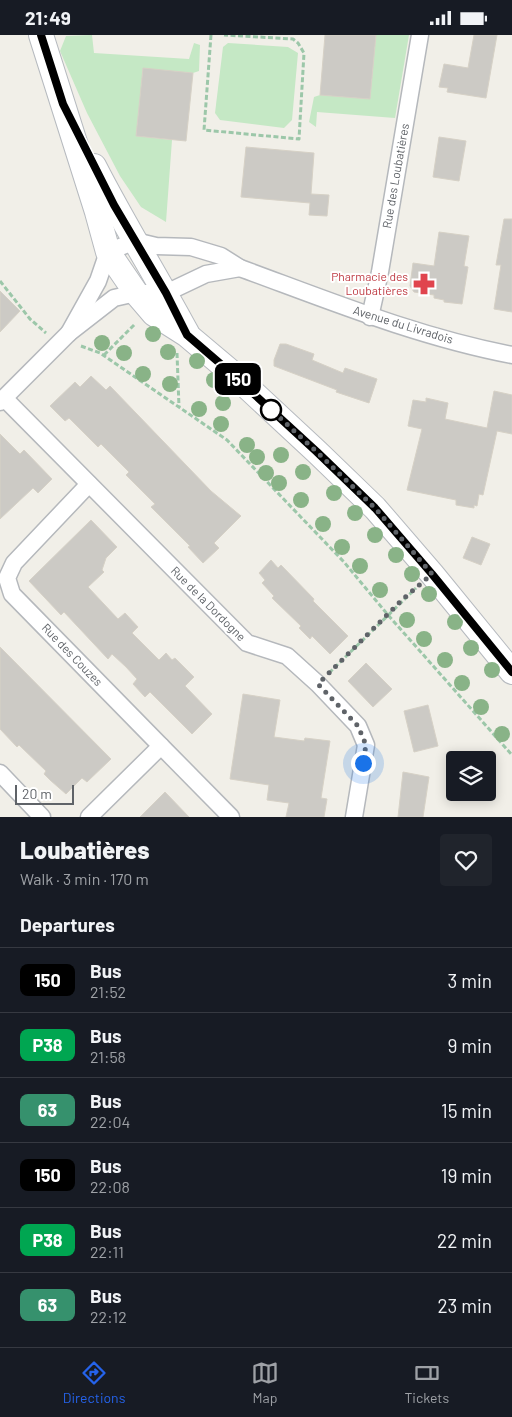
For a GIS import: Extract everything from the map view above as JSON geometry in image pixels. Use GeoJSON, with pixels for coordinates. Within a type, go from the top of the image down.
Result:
{"type":"FeatureCollection","features":[{"type":"Feature","properties":{"kind":"main road"},"geometry":{"type":"LineString","coordinates":[[41,35],[108,252],[136,293],[154,314],[182,340],[230,372],[324,458],[375,508],[512,672]]}},
{"type":"Feature","properties":{"kind":"main road"},"geometry":{"type":"LineString","coordinates":[[63,104],[114,205],[166,293],[182,340]]}},
{"type":"Feature","properties":{"kind":"street","name":"Rue des Loubatières"},"geometry":{"type":"LineString","coordinates":[[370,317],[380,272],[420,35]]}},
{"type":"Feature","properties":{"kind":"street","name":"Avenue du Livradois"},"geometry":{"type":"LineString","coordinates":[[135,241],[156,246],[191,247],[221,256],[240,268],[370,317],[480,349],[512,355]]}},
{"type":"Feature","properties":{"kind":"street"},"geometry":{"type":"LineString","coordinates":[[69,333],[98,281],[108,252],[135,241]]}},
{"type":"Feature","properties":{"kind":"street"},"geometry":{"type":"LineString","coordinates":[[191,247],[206,274]]}},
{"type":"Feature","properties":{"kind":"street"},"geometry":{"type":"LineString","coordinates":[[2,400],[69,333],[114,298],[136,293],[166,293],[206,274],[240,268]]}},
{"type":"Feature","properties":{"kind":"street","name":"Rue de la Dordogne"},"geometry":{"type":"LineString","coordinates":[[2,400],[89,484],[247,643],[287,656],[318,684],[358,726],[366,745],[354,817]]}},
{"type":"Feature","properties":{"kind":"street","name":"Rue des Couzes"},"geometry":{"type":"LineString","coordinates":[[89,484],[14,563],[7,578],[12,594],[161,746]]}},
{"type":"Feature","properties":{"kind":"street"},"geometry":{"type":"LineString","coordinates":[[89,817],[161,746],[231,817]]}},
{"type":"Feature","properties":{"kind":"street"},"geometry":{"type":"LineString","coordinates":[[0,773],[42,817]]}},
{"type":"Feature","properties":{"kind":"path"},"geometry":{"type":"LineString","coordinates":[[211,35],[204,131],[298,139],[304,53],[298,43],[293,39],[224,35]]}},
{"type":"Feature","properties":{"kind":"path"},"geometry":{"type":"LineString","coordinates":[[0,281],[30,319],[48,335]]}},
{"type":"Feature","properties":{"kind":"path"},"geometry":{"type":"LineString","coordinates":[[104,355],[140,318]]}},
{"type":"Feature","properties":{"kind":"path"},"geometry":{"type":"LineString","coordinates":[[180,407],[182,340]]}},
{"type":"Feature","properties":{"kind":"path"},"geometry":{"type":"LineString","coordinates":[[80,345],[104,355],[227,440],[344,562],[388,615],[512,755]]}},
{"type":"Feature","properties":{"kind":"path"},"geometry":{"type":"LineString","coordinates":[[318,684],[432,574]]}},
{"type":"Feature","properties":{"kind":"green space"},"geometry":{"type":"Polygon","coordinates":[[[92,35],[94,53],[189,59],[194,43],[200,45],[199,71],[193,73],[143,69],[136,136],[172,140],[166,222],[141,207],[120,176],[87,113],[60,51],[66,36],[92,35]]]}},
{"type":"Feature","properties":{"kind":"green space"},"geometry":{"type":"Polygon","coordinates":[[[376,35],[409,35],[395,118],[317,112],[316,127],[309,122],[314,97],[320,95],[370,99],[376,35]]]}},
{"type":"Feature","properties":{"kind":"green space"},"geometry":{"type":"Polygon","coordinates":[[[228,43],[288,47],[298,53],[292,120],[284,128],[220,120],[215,113],[223,47],[228,43]]]}},
{"type":"Feature","properties":{"kind":"building"},"geometry":{"type":"Polygon","coordinates":[[[325,35],[376,35],[370,99],[320,95],[325,35]]]}},
{"type":"Feature","properties":{"kind":"building"},"geometry":{"type":"Polygon","coordinates":[[[474,35],[497,35],[486,98],[447,92],[448,88],[439,87],[444,64],[468,68],[474,35]]]}},
{"type":"Feature","properties":{"kind":"building"},"geometry":{"type":"Polygon","coordinates":[[[143,68],[193,73],[186,141],[136,136],[143,68]]]}},
{"type":"Feature","properties":{"kind":"building"},"geometry":{"type":"Polygon","coordinates":[[[439,137],[466,141],[459,181],[433,177],[439,137]]]}},
{"type":"Feature","properties":{"kind":"building"},"geometry":{"type":"Polygon","coordinates":[[[246,147],[314,153],[311,194],[329,195],[327,216],[309,215],[310,203],[241,197],[246,147]]]}},
{"type":"Feature","properties":{"kind":"building"},"geometry":{"type":"Polygon","coordinates":[[[504,219],[512,219],[512,312],[494,309],[501,265],[496,265],[504,219]]]}},
{"type":"Feature","properties":{"kind":"building"},"geometry":{"type":"Polygon","coordinates":[[[439,232],[469,236],[464,266],[468,267],[462,304],[444,302],[444,300],[434,298],[434,295],[414,292],[410,286],[413,263],[434,266],[439,232]]]}},
{"type":"Feature","properties":{"kind":"building"},"geometry":{"type":"Polygon","coordinates":[[[0,291],[20,311],[0,332],[0,291]]]}},
{"type":"Feature","properties":{"kind":"building"},"geometry":{"type":"Polygon","coordinates":[[[280,344],[286,344],[314,354],[312,360],[343,373],[345,368],[377,379],[369,403],[336,392],[337,390],[274,366],[274,360],[280,344]]]}},
{"type":"Feature","properties":{"kind":"building"},"geometry":{"type":"Polygon","coordinates":[[[91,376],[106,390],[110,386],[211,491],[241,516],[214,543],[219,548],[203,563],[188,547],[190,546],[151,507],[155,504],[126,475],[129,472],[101,444],[98,447],[69,418],[65,421],[50,406],[75,382],[80,387],[91,376]]]}},
{"type":"Feature","properties":{"kind":"building"},"geometry":{"type":"Polygon","coordinates":[[[494,391],[512,395],[512,434],[497,431],[483,495],[479,494],[477,506],[474,505],[474,508],[456,505],[456,500],[407,490],[422,429],[408,426],[413,400],[426,402],[426,398],[448,403],[445,419],[487,428],[494,391]]]}},
{"type":"Feature","properties":{"kind":"building"},"geometry":{"type":"Polygon","coordinates":[[[0,434],[20,454],[24,450],[52,479],[38,493],[33,488],[0,519],[0,434]]]}},
{"type":"Feature","properties":{"kind":"building"},"geometry":{"type":"Polygon","coordinates":[[[91,520],[117,547],[106,558],[102,570],[104,572],[88,587],[118,619],[125,613],[138,627],[132,633],[159,660],[166,653],[172,660],[175,658],[194,677],[185,686],[212,714],[192,734],[150,692],[145,697],[133,684],[137,679],[126,667],[112,654],[108,659],[64,612],[61,615],[29,581],[91,520]]]}},
{"type":"Feature","properties":{"kind":"building"},"geometry":{"type":"Polygon","coordinates":[[[472,537],[490,544],[481,565],[463,558],[472,537]]]}},
{"type":"Feature","properties":{"kind":"building"},"geometry":{"type":"Polygon","coordinates":[[[271,560],[278,568],[281,565],[348,636],[330,654],[312,636],[310,639],[299,628],[301,626],[272,598],[274,596],[262,583],[265,580],[259,573],[271,560]]]}},
{"type":"Feature","properties":{"kind":"building"},"geometry":{"type":"Polygon","coordinates":[[[0,647],[111,759],[87,782],[82,778],[66,794],[44,774],[46,771],[19,745],[17,747],[0,729],[0,647]]]}},
{"type":"Feature","properties":{"kind":"building"},"geometry":{"type":"Polygon","coordinates":[[[366,663],[392,689],[373,707],[348,681],[366,663]]]}},
{"type":"Feature","properties":{"kind":"building"},"geometry":{"type":"Polygon","coordinates":[[[243,694],[280,700],[274,737],[304,741],[305,738],[330,741],[321,798],[327,799],[324,817],[286,817],[289,803],[267,800],[269,785],[230,779],[243,694]]]}},
{"type":"Feature","properties":{"kind":"building"},"geometry":{"type":"Polygon","coordinates":[[[428,705],[438,746],[414,752],[404,711],[428,705]]]}},
{"type":"Feature","properties":{"kind":"building"},"geometry":{"type":"Polygon","coordinates":[[[403,772],[429,777],[423,817],[398,817],[403,772]]]}},
{"type":"Feature","properties":{"kind":"building"},"geometry":{"type":"Polygon","coordinates":[[[165,792],[189,817],[140,817],[165,792]]]}},
{"type":"Feature","properties":{"kind":"bus line","name":"150"},"geometry":{"type":"LineString","coordinates":[[41,35],[63,104],[114,205],[166,293],[187,335],[266,405],[375,508],[512,672]]}},
{"type":"Feature","properties":{"kind":"place","name":"Pharmacie des Loubatières"},"geometry":{"type":"Point","coordinates":[424,284]}},
{"type":"Feature","properties":{"kind":"route"},"geometry":{"type":"LineString","coordinates":[[271,410],[266,405],[375,508],[432,574],[403,599],[318,684],[358,726],[366,745],[363,763]]}}]}
